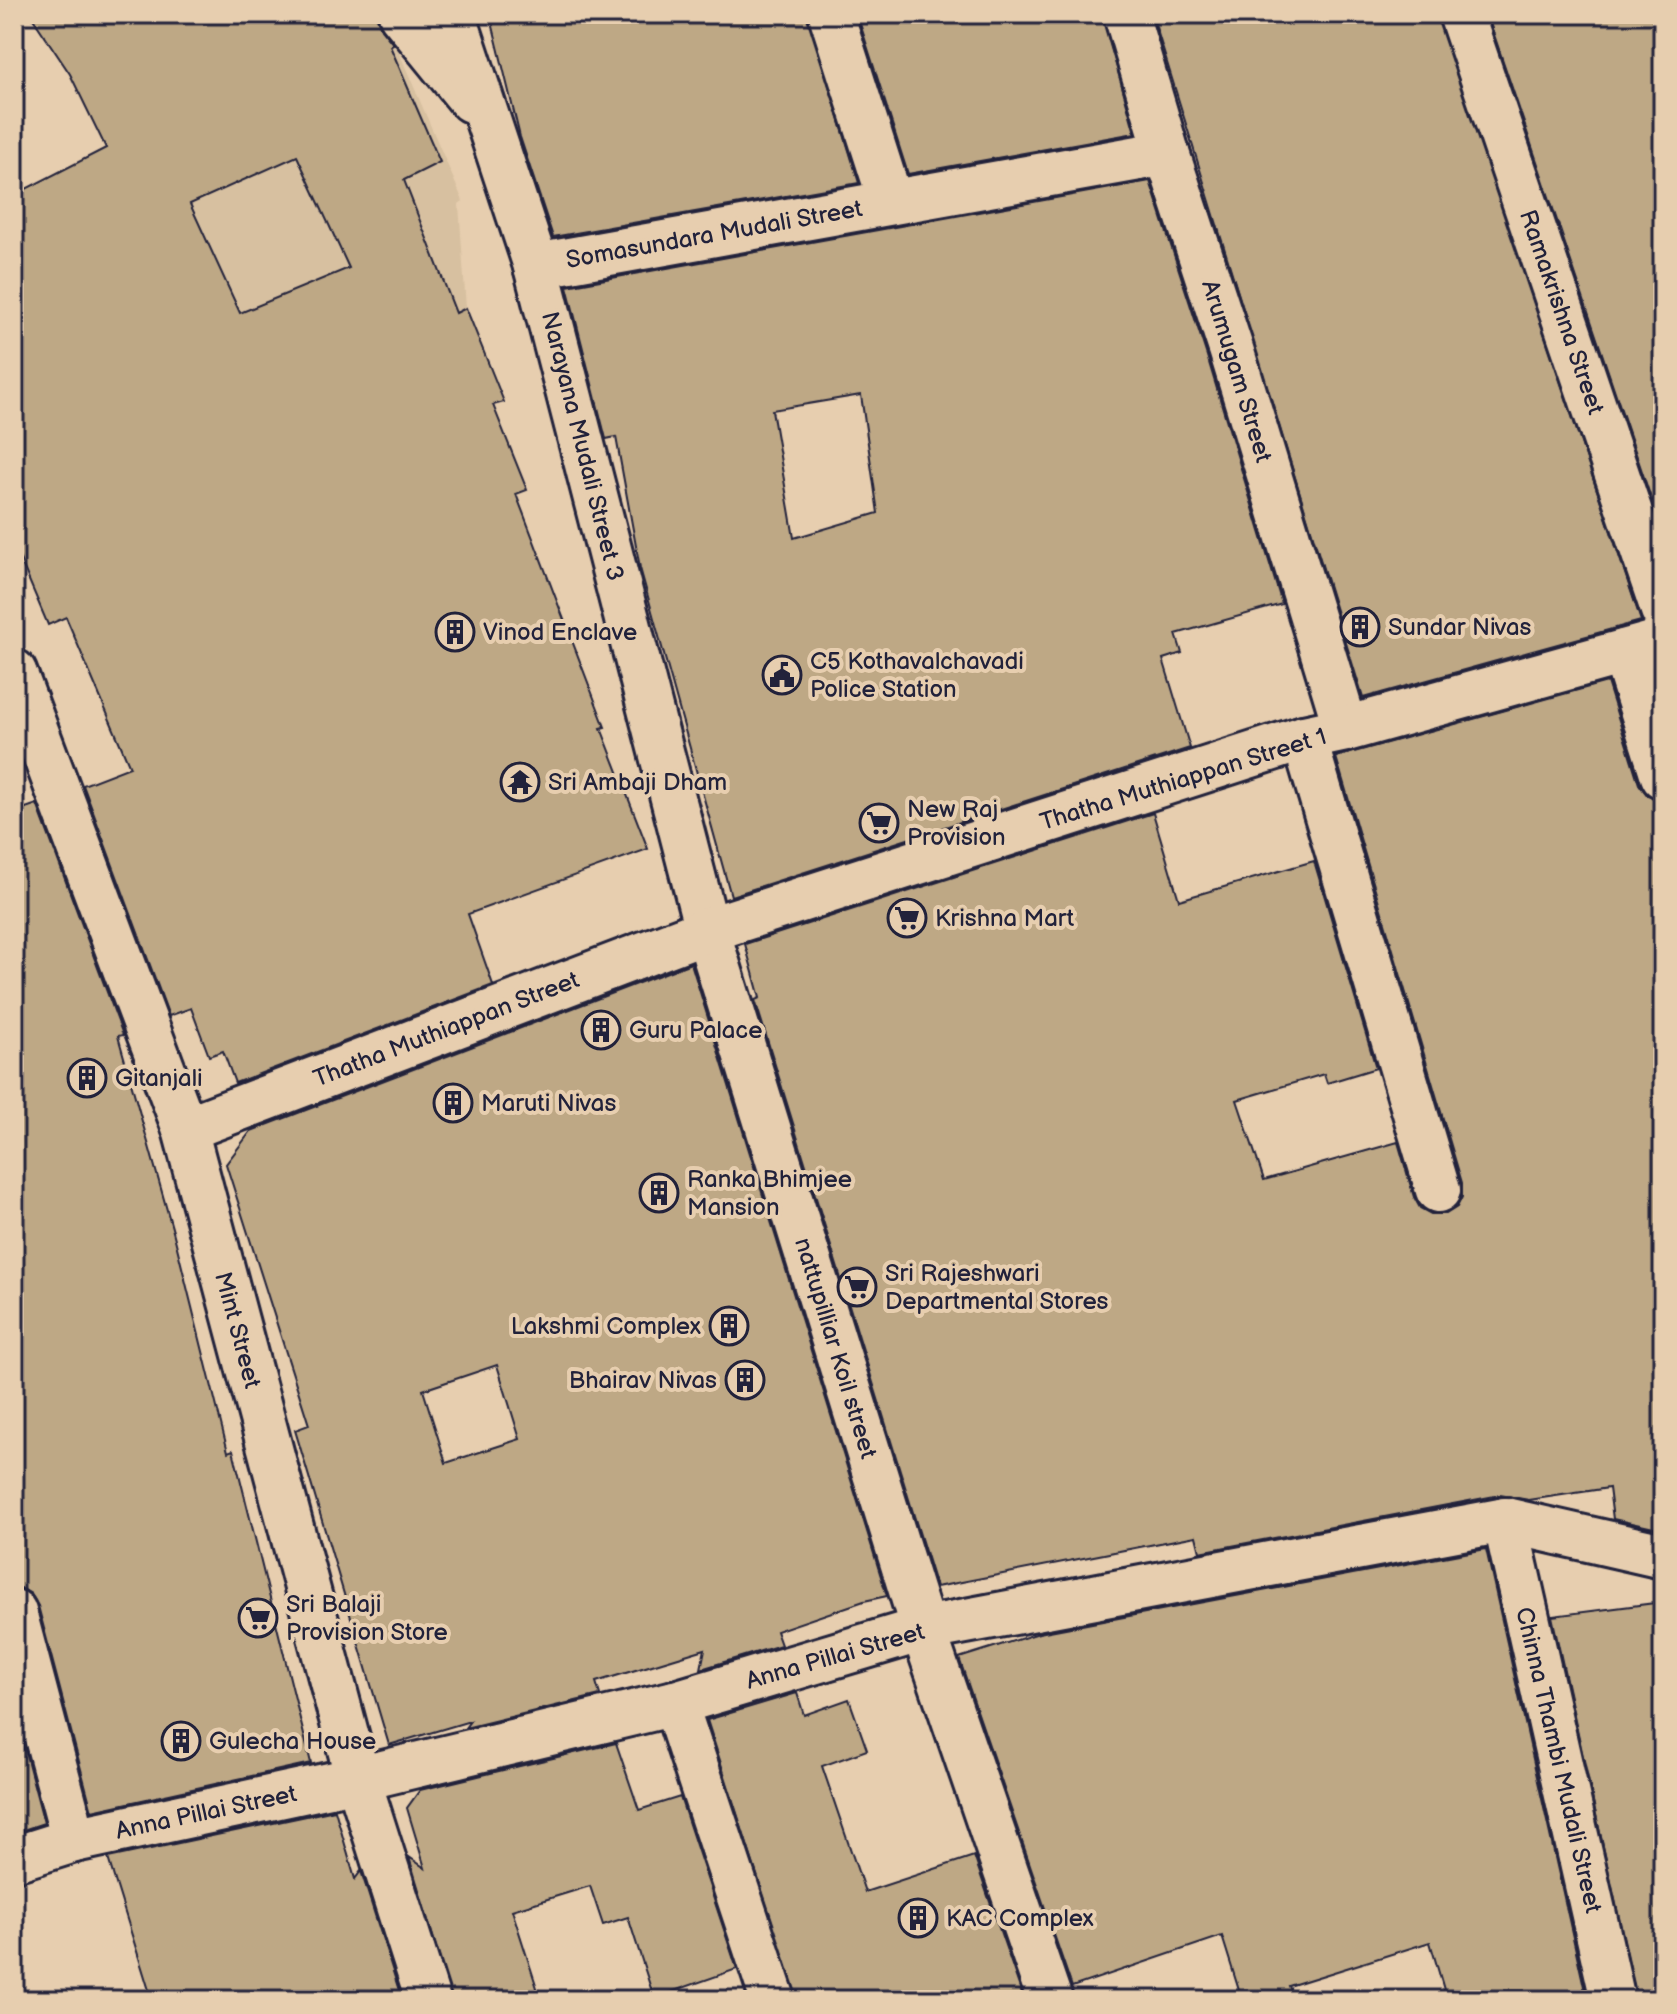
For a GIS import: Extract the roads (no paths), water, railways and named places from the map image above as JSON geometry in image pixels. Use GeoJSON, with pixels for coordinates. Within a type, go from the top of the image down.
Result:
{"type":"FeatureCollection","features":[{"type":"Feature","properties":{"kind":"street"},"geometry":{"type":"LineString","coordinates":[[401,14],[488,120]]}},
{"type":"Feature","properties":{"kind":"street","name":"Narayana Mudali Street 3"},"geometry":{"type":"LineString","coordinates":[[453,14],[536,266],[707,930]]}},
{"type":"Feature","properties":{"kind":"street"},"geometry":{"type":"LineString","coordinates":[[831,14],[891,202]]}},
{"type":"Feature","properties":{"kind":"street","name":"Arumugam Street"},"geometry":{"type":"LineString","coordinates":[[1126,14],[1346,729]]}},
{"type":"Feature","properties":{"kind":"street","name":"Ramakrishna Street"},"geometry":{"type":"LineString","coordinates":[[1461,14],[1663,610]]}},
{"type":"Feature","properties":{"kind":"street","name":"Somasundara Mudali Street"},"geometry":{"type":"LineString","coordinates":[[536,266],[1167,153]]}},
{"type":"Feature","properties":{"kind":"street"},"geometry":{"type":"LineString","coordinates":[[1643,646],[1663,776]]}},
{"type":"Feature","properties":{"kind":"street","name":"Thatha Muthiappan Street 1"},"geometry":{"type":"LineString","coordinates":[[707,930],[1304,738],[1643,646]]}},
{"type":"Feature","properties":{"kind":"street","name":"Mint Street"},"geometry":{"type":"LineString","coordinates":[[14,672],[185,1129],[358,1779],[428,2000]]}},
{"type":"Feature","properties":{"kind":"street"},"geometry":{"type":"LineString","coordinates":[[1304,738],[1438,1190]]}},
{"type":"Feature","properties":{"kind":"street","name":"Thatha Muthiappan Street"},"geometry":{"type":"LineString","coordinates":[[185,1129],[707,930]]}},
{"type":"Feature","properties":{"kind":"street","name":"nattupilliar Koil street"},"geometry":{"type":"LineString","coordinates":[[707,930],[923,1629],[1050,2000]]}},
{"type":"Feature","properties":{"kind":"street","name":"Anna Pillai Street"},"geometry":{"type":"LineString","coordinates":[[14,1859],[74,1840],[358,1779],[675,1703],[923,1629],[1505,1520],[1663,1556]]}},
{"type":"Feature","properties":{"kind":"street","name":"Chinna Thambi Mudali Street"},"geometry":{"type":"LineString","coordinates":[[1505,1520],[1613,2000]]}},
{"type":"Feature","properties":{"kind":"street"},"geometry":{"type":"LineString","coordinates":[[14,1612],[74,1840]]}},
{"type":"Feature","properties":{"kind":"street"},"geometry":{"type":"LineString","coordinates":[[675,1703],[773,2000]]}},
{"type":"Feature","properties":{"kind":"place","name":"Sundar Nivas"},"geometry":{"type":"Point","coordinates":[1360,627]}},
{"type":"Feature","properties":{"kind":"place","name":"Vinod Enclave"},"geometry":{"type":"Point","coordinates":[455,632]}},
{"type":"Feature","properties":{"kind":"place","name":"C5 Kothavalchavadi Police Station"},"geometry":{"type":"Point","coordinates":[782,675]}},
{"type":"Feature","properties":{"kind":"place","name":"Sri Ambaji Dham"},"geometry":{"type":"Point","coordinates":[520,782]}},
{"type":"Feature","properties":{"kind":"place","name":"New Raj Provision"},"geometry":{"type":"Point","coordinates":[879,823]}},
{"type":"Feature","properties":{"kind":"place","name":"Krishna Mart"},"geometry":{"type":"Point","coordinates":[907,918]}},
{"type":"Feature","properties":{"kind":"place","name":"Guru Palace"},"geometry":{"type":"Point","coordinates":[601,1030]}},
{"type":"Feature","properties":{"kind":"place","name":"Gitanjali"},"geometry":{"type":"Point","coordinates":[87,1078]}},
{"type":"Feature","properties":{"kind":"place","name":"Maruti Nivas"},"geometry":{"type":"Point","coordinates":[453,1103]}},
{"type":"Feature","properties":{"kind":"place","name":"Ranka Bhimjee Mansion"},"geometry":{"type":"Point","coordinates":[659,1193]}},
{"type":"Feature","properties":{"kind":"place","name":"Sri Rajeshwari Departmental Stores"},"geometry":{"type":"Point","coordinates":[857,1287]}},
{"type":"Feature","properties":{"kind":"place","name":"Lakshmi Complex"},"geometry":{"type":"Point","coordinates":[729,1326]}},
{"type":"Feature","properties":{"kind":"place","name":"Bhairav Nivas"},"geometry":{"type":"Point","coordinates":[745,1380]}},
{"type":"Feature","properties":{"kind":"place","name":"Sri Balaji Provision Store"},"geometry":{"type":"Point","coordinates":[258,1618]}},
{"type":"Feature","properties":{"kind":"place","name":"Gulecha House"},"geometry":{"type":"Point","coordinates":[181,1741]}},
{"type":"Feature","properties":{"kind":"place","name":"KAC Complex"},"geometry":{"type":"Point","coordinates":[918,1918]}}]}
